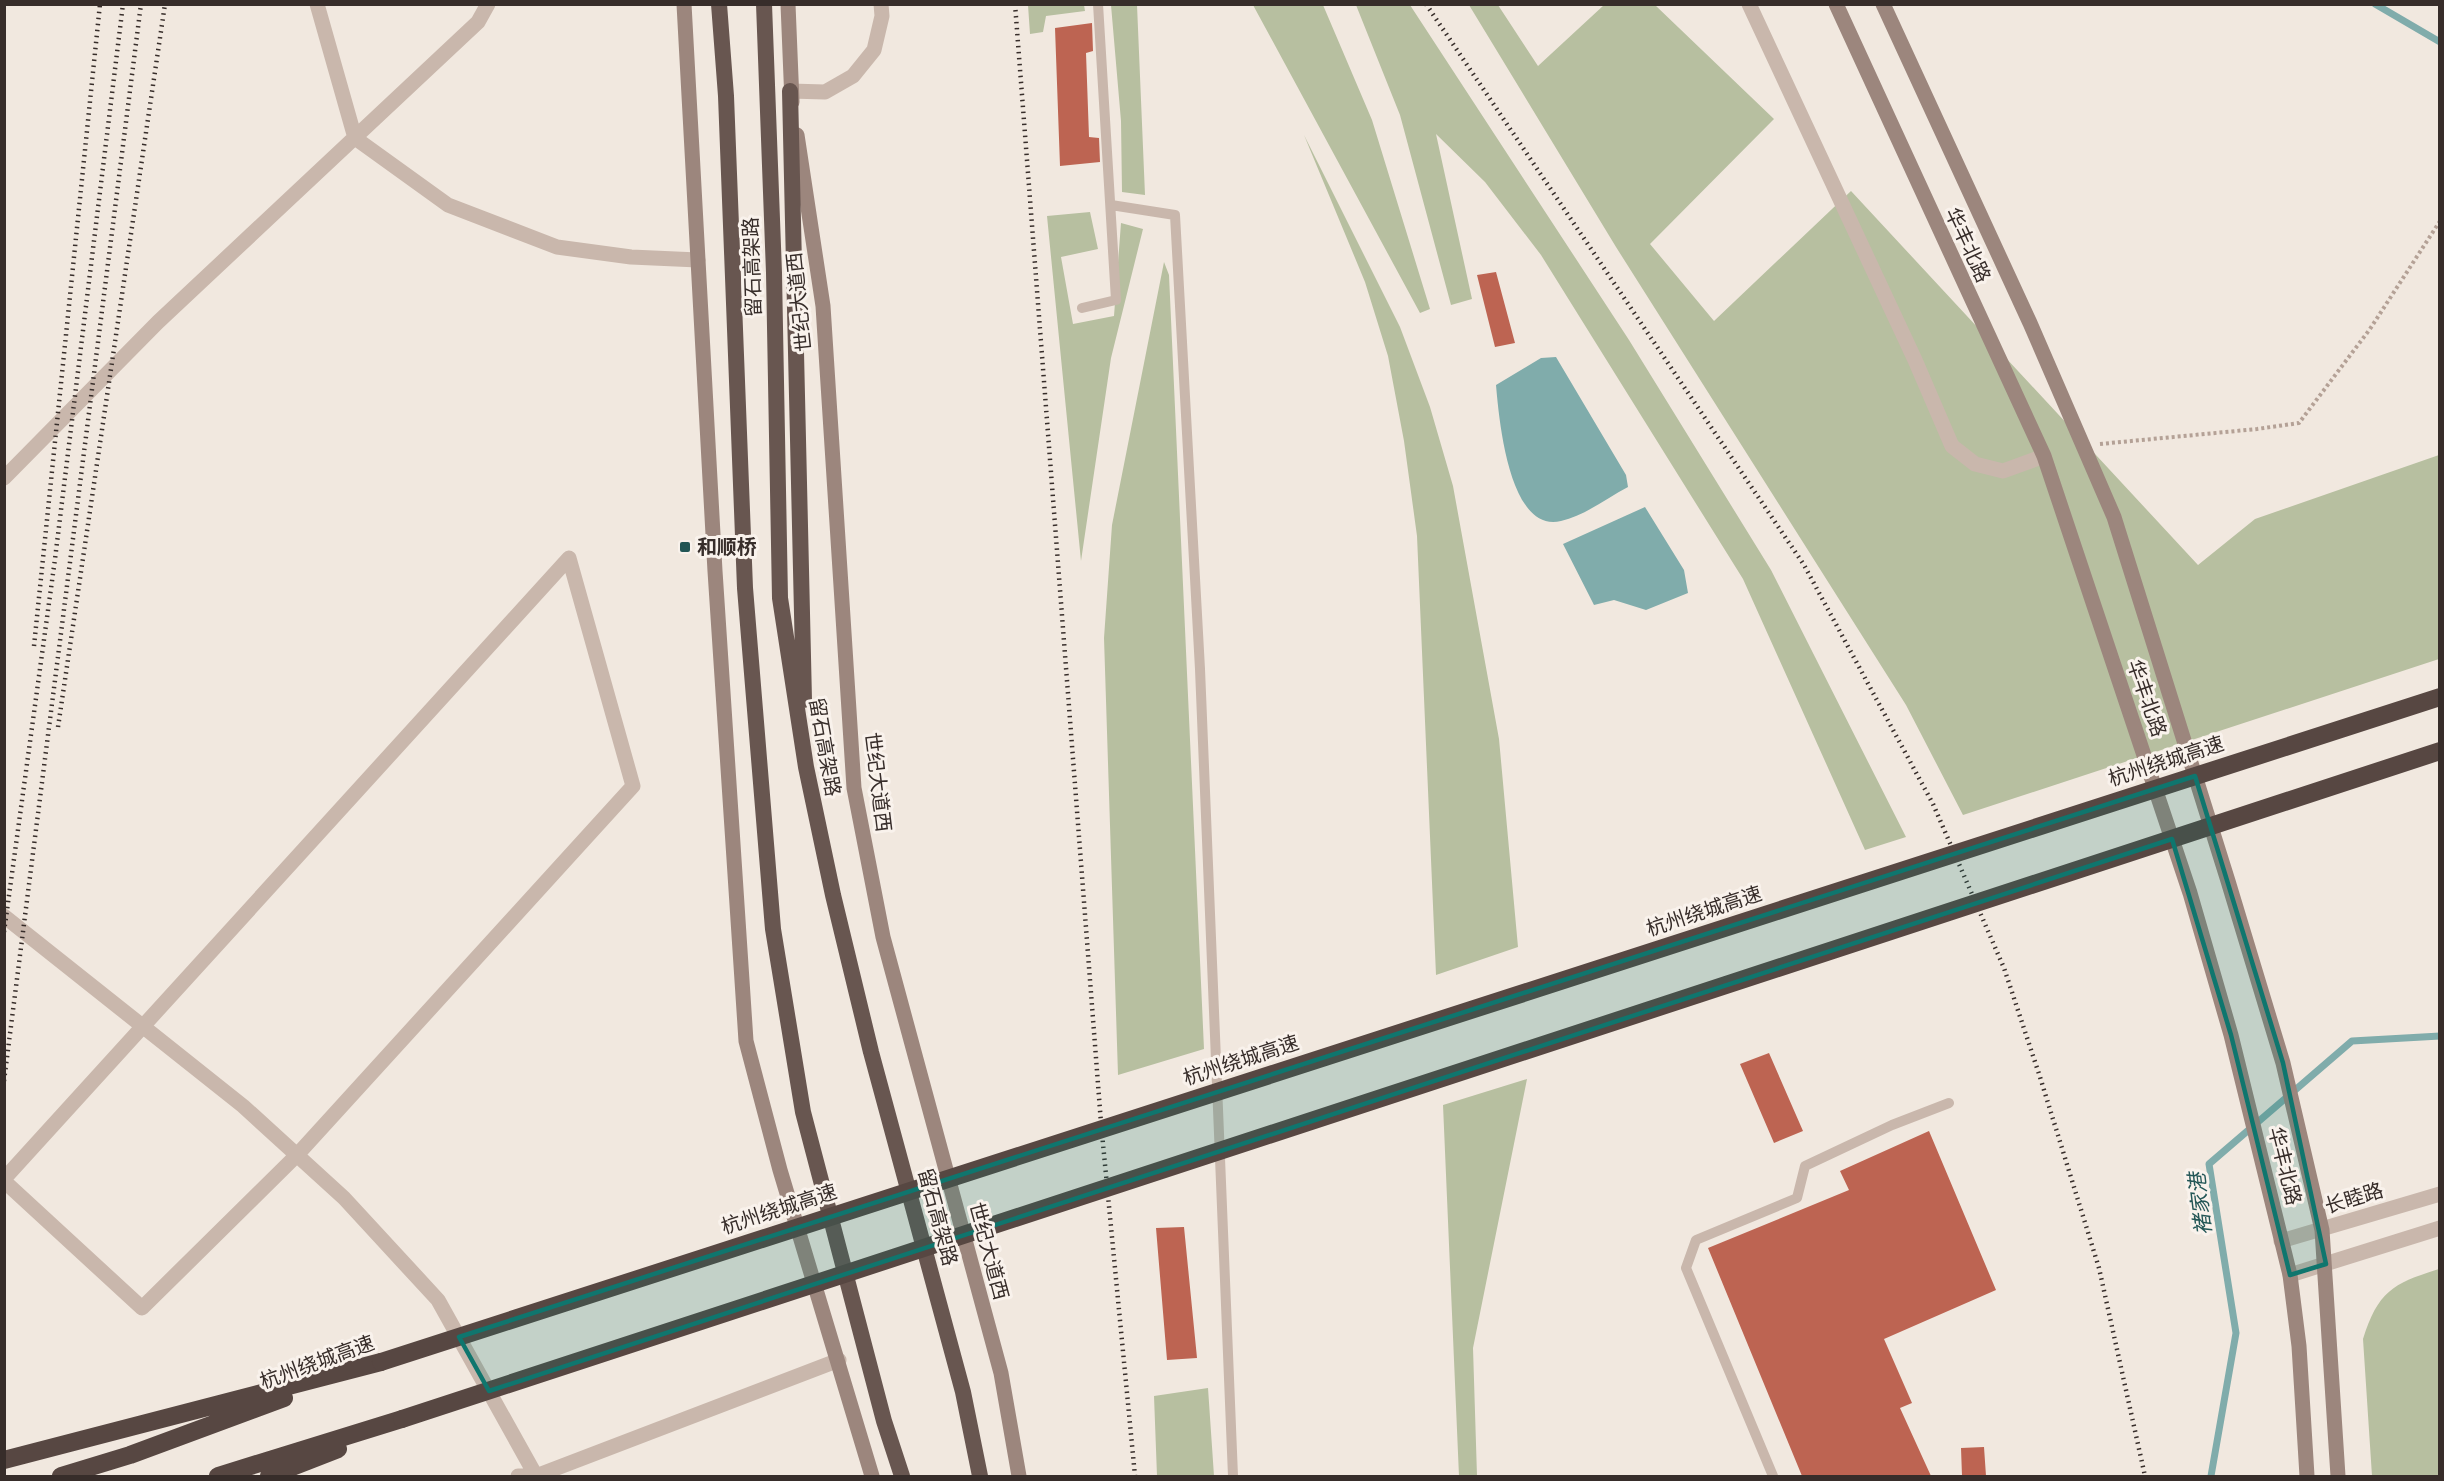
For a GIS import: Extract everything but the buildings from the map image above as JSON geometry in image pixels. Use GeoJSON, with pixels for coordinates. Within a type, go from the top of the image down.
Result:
{"type":"FeatureCollection","features":[{"type":"Feature","properties":{"kind":"highway","name":"留石高架路"},"geometry":{"type":"LineString","coordinates":[[719,4],[726,96],[745,588],[772,930],[803,1112],[881,1410],[902,1476]]}},
{"type":"Feature","properties":{"kind":"highway","name":"留石高架路"},"geometry":{"type":"LineString","coordinates":[[764,4],[773,261],[780,598],[806,766],[871,1052],[963,1392],[980,1476]]}},
{"type":"Feature","properties":{"kind":"highway"},"geometry":{"type":"LineString","coordinates":[[790,91],[806,766]]}},
{"type":"Feature","properties":{"kind":"highway","name":"杭州绕城高速"},"geometry":{"type":"LineString","coordinates":[[61,1476],[129,1455],[381,1362],[2439,697]]}},
{"type":"Feature","properties":{"kind":"highway"},"geometry":{"type":"LineString","coordinates":[[218,1476],[402,1419],[2439,751]]}},
{"type":"Feature","properties":{"kind":"highway"},"geometry":{"type":"LineString","coordinates":[[4,1460],[381,1362]]}},
{"type":"Feature","properties":{"kind":"highway"},"geometry":{"type":"LineString","coordinates":[[269,1476],[308,1463],[402,1419]]}},
{"type":"Feature","properties":{"kind":"main road"},"geometry":{"type":"LineString","coordinates":[[684,4],[746,1041],[780,1170],[872,1476]]}},
{"type":"Feature","properties":{"kind":"main road","name":"世纪大道西"},"geometry":{"type":"LineString","coordinates":[[788,4],[790,91],[823,306],[854,788],[884,937],[1001,1373],[1019,1476]]}},
{"type":"Feature","properties":{"kind":"main road","name":"华丰北路"},"geometry":{"type":"LineString","coordinates":[[1836,4],[2043,456],[2190,893],[2245,1092],[2290,1275],[2299,1346],[2307,1476]]}},
{"type":"Feature","properties":{"kind":"main road","name":"华丰北路"},"geometry":{"type":"LineString","coordinates":[[1883,4],[2030,323],[2114,517],[2283,1063],[2322,1230],[2338,1476]]}},
{"type":"Feature","properties":{"kind":"street"},"geometry":{"type":"LineString","coordinates":[[317,4],[355,138],[448,205],[557,247],[631,257],[698,260]]}},
{"type":"Feature","properties":{"kind":"street"},"geometry":{"type":"LineString","coordinates":[[4,478],[158,322],[478,21],[488,4]]}},
{"type":"Feature","properties":{"kind":"street"},"geometry":{"type":"LineString","coordinates":[[790,91],[825,92],[853,76],[874,50],[882,15],[880,4]]}},
{"type":"Feature","properties":{"kind":"street"},"geometry":{"type":"LineString","coordinates":[[1749,4],[1915,360],[1952,446],[1975,464],[2003,471],[2043,456]]}},
{"type":"Feature","properties":{"kind":"street"},"geometry":{"type":"LineString","coordinates":[[569,558],[633,786],[297,1155],[142,1308],[4,1180],[142,1026],[569,558]]}},
{"type":"Feature","properties":{"kind":"street"},"geometry":{"type":"LineString","coordinates":[[4,916],[243,1106],[344,1198],[438,1300],[536,1476]]}},
{"type":"Feature","properties":{"kind":"street","name":"长睦路"},"geometry":{"type":"LineString","coordinates":[[2281,1241],[2439,1194]]}},
{"type":"Feature","properties":{"kind":"street"},"geometry":{"type":"LineString","coordinates":[[2290,1275],[2439,1228]]}},
{"type":"Feature","properties":{"kind":"street"},"geometry":{"type":"LineString","coordinates":[[518,1476],[536,1476],[839,1360]]}},
{"type":"Feature","properties":{"kind":"lane"},"geometry":{"type":"LineString","coordinates":[[1082,308],[1116,300],[1098,4]]}},
{"type":"Feature","properties":{"kind":"lane"},"geometry":{"type":"LineString","coordinates":[[1111,205],[1175,215],[1200,681],[1233,1476]]}},
{"type":"Feature","properties":{"kind":"lane"},"geometry":{"type":"LineString","coordinates":[[1773,1476],[1686,1268],[1696,1240],[1797,1198],[1805,1166],[1892,1125],[1949,1103]]}},
{"type":"Feature","properties":{"kind":"path"},"geometry":{"type":"LineString","coordinates":[[2083,445],[2299,423],[2370,329],[2439,220]]}},
{"type":"Feature","properties":{"kind":"highlighted area"},"geometry":{"type":"Polygon","coordinates":[[[2195,776],[2283,1063],[2326,1264],[2290,1275],[2231,1035],[2172,839],[489,1391],[459,1337],[2195,776]]]}},
{"type":"Feature","properties":{"kind":"green space"},"geometry":{"type":"Polygon","coordinates":[[[1028,5],[1084,5],[1085,11],[1046,16],[1043,32],[1030,34],[1028,5]]]}},
{"type":"Feature","properties":{"kind":"green space"},"geometry":{"type":"Polygon","coordinates":[[[1111,5],[1137,5],[1145,195],[1122,192],[1121,121],[1111,5]]]}},
{"type":"Feature","properties":{"kind":"green space"},"geometry":{"type":"Polygon","coordinates":[[[1253,5],[1323,5],[1372,120],[1430,309],[1420,313],[1253,5]]]}},
{"type":"Feature","properties":{"kind":"green space"},"geometry":{"type":"Polygon","coordinates":[[[1356,5],[1410,5],[1629,340],[1771,570],[1906,837],[1865,850],[1743,579],[1541,255],[1485,182],[1436,134],[1472,299],[1451,305],[1400,115],[1356,5]]]}},
{"type":"Feature","properties":{"kind":"green space"},"geometry":{"type":"Polygon","coordinates":[[[1469,5],[1498,5],[1538,66],[1604,5],[1655,5],[1774,119],[1650,244],[1714,321],[1851,191],[2198,565],[2255,519],[2439,455],[2439,659],[1963,815],[1906,705],[1616,247],[1469,5]]]}},
{"type":"Feature","properties":{"kind":"green space"},"geometry":{"type":"Polygon","coordinates":[[[1304,135],[1400,327],[1430,407],[1453,486],[1499,739],[1518,947],[1436,975],[1417,536],[1404,441],[1388,356],[1365,282],[1304,135]]]}},
{"type":"Feature","properties":{"kind":"green space"},"geometry":{"type":"Polygon","coordinates":[[[1090,212],[1098,249],[1061,257],[1073,324],[1114,316],[1121,223],[1143,229],[1111,358],[1081,561],[1047,216],[1090,212]]]}},
{"type":"Feature","properties":{"kind":"green space"},"geometry":{"type":"Polygon","coordinates":[[[1164,262],[1169,275],[1204,1049],[1118,1075],[1104,638],[1112,525],[1164,262]]]}},
{"type":"Feature","properties":{"kind":"green space"},"geometry":{"type":"Polygon","coordinates":[[[1527,1079],[1473,1348],[1477,1476],[1459,1476],[1443,1105],[1527,1079]]]}},
{"type":"Feature","properties":{"kind":"green space"},"geometry":{"type":"Polygon","coordinates":[[[2439,1269],[2439,1476],[2372,1476],[2363,1339],[2375,1310],[2390,1291],[2410,1279],[2439,1269]]]}},
{"type":"Feature","properties":{"kind":"green space"},"geometry":{"type":"Polygon","coordinates":[[[1208,1388],[1214,1476],[1157,1476],[1154,1396],[1208,1388]]]}},
{"type":"Feature","properties":{"kind":"water"},"geometry":{"type":"Polygon","coordinates":[[[1556,357],[1626,475],[1628,487],[1587,511],[1561,521],[1543,520],[1529,510],[1518,493],[1504,446],[1496,385],[1541,358],[1556,357]]]}},
{"type":"Feature","properties":{"kind":"water"},"geometry":{"type":"Polygon","coordinates":[[[1645,507],[1684,570],[1688,593],[1646,610],[1614,600],[1594,605],[1563,544],[1645,507]]]}},
{"type":"Feature","properties":{"kind":"waterway"},"geometry":{"type":"LineString","coordinates":[[2375,4],[2440,42]]}},
{"type":"Feature","properties":{"kind":"waterway","name":"褚家港"},"geometry":{"type":"LineString","coordinates":[[2211,1476],[2236,1333],[2209,1164],[2352,1041],[2440,1036]]}},
{"type":"Feature","properties":{"kind":"railway"},"geometry":{"type":"LineString","coordinates":[[34,646],[100,4]]}},
{"type":"Feature","properties":{"kind":"railway"},"geometry":{"type":"LineString","coordinates":[[4,932],[55,559],[123,4]]}},
{"type":"Feature","properties":{"kind":"railway"},"geometry":{"type":"LineString","coordinates":[[4,1081],[141,4]]}},
{"type":"Feature","properties":{"kind":"railway"},"geometry":{"type":"LineString","coordinates":[[58,727],[165,4]]}},
{"type":"Feature","properties":{"kind":"railway"},"geometry":{"type":"LineString","coordinates":[[1015,4],[1101,1123],[1135,1476]]}},
{"type":"Feature","properties":{"kind":"railway"},"geometry":{"type":"LineString","coordinates":[[1426,4],[1804,565],[1933,804],[2004,968],[2040,1077],[2099,1268],[2145,1476]]}},
{"type":"Feature","properties":{"kind":"place","name":"和顺桥"},"geometry":{"type":"Point","coordinates":[685,547]}}]}
